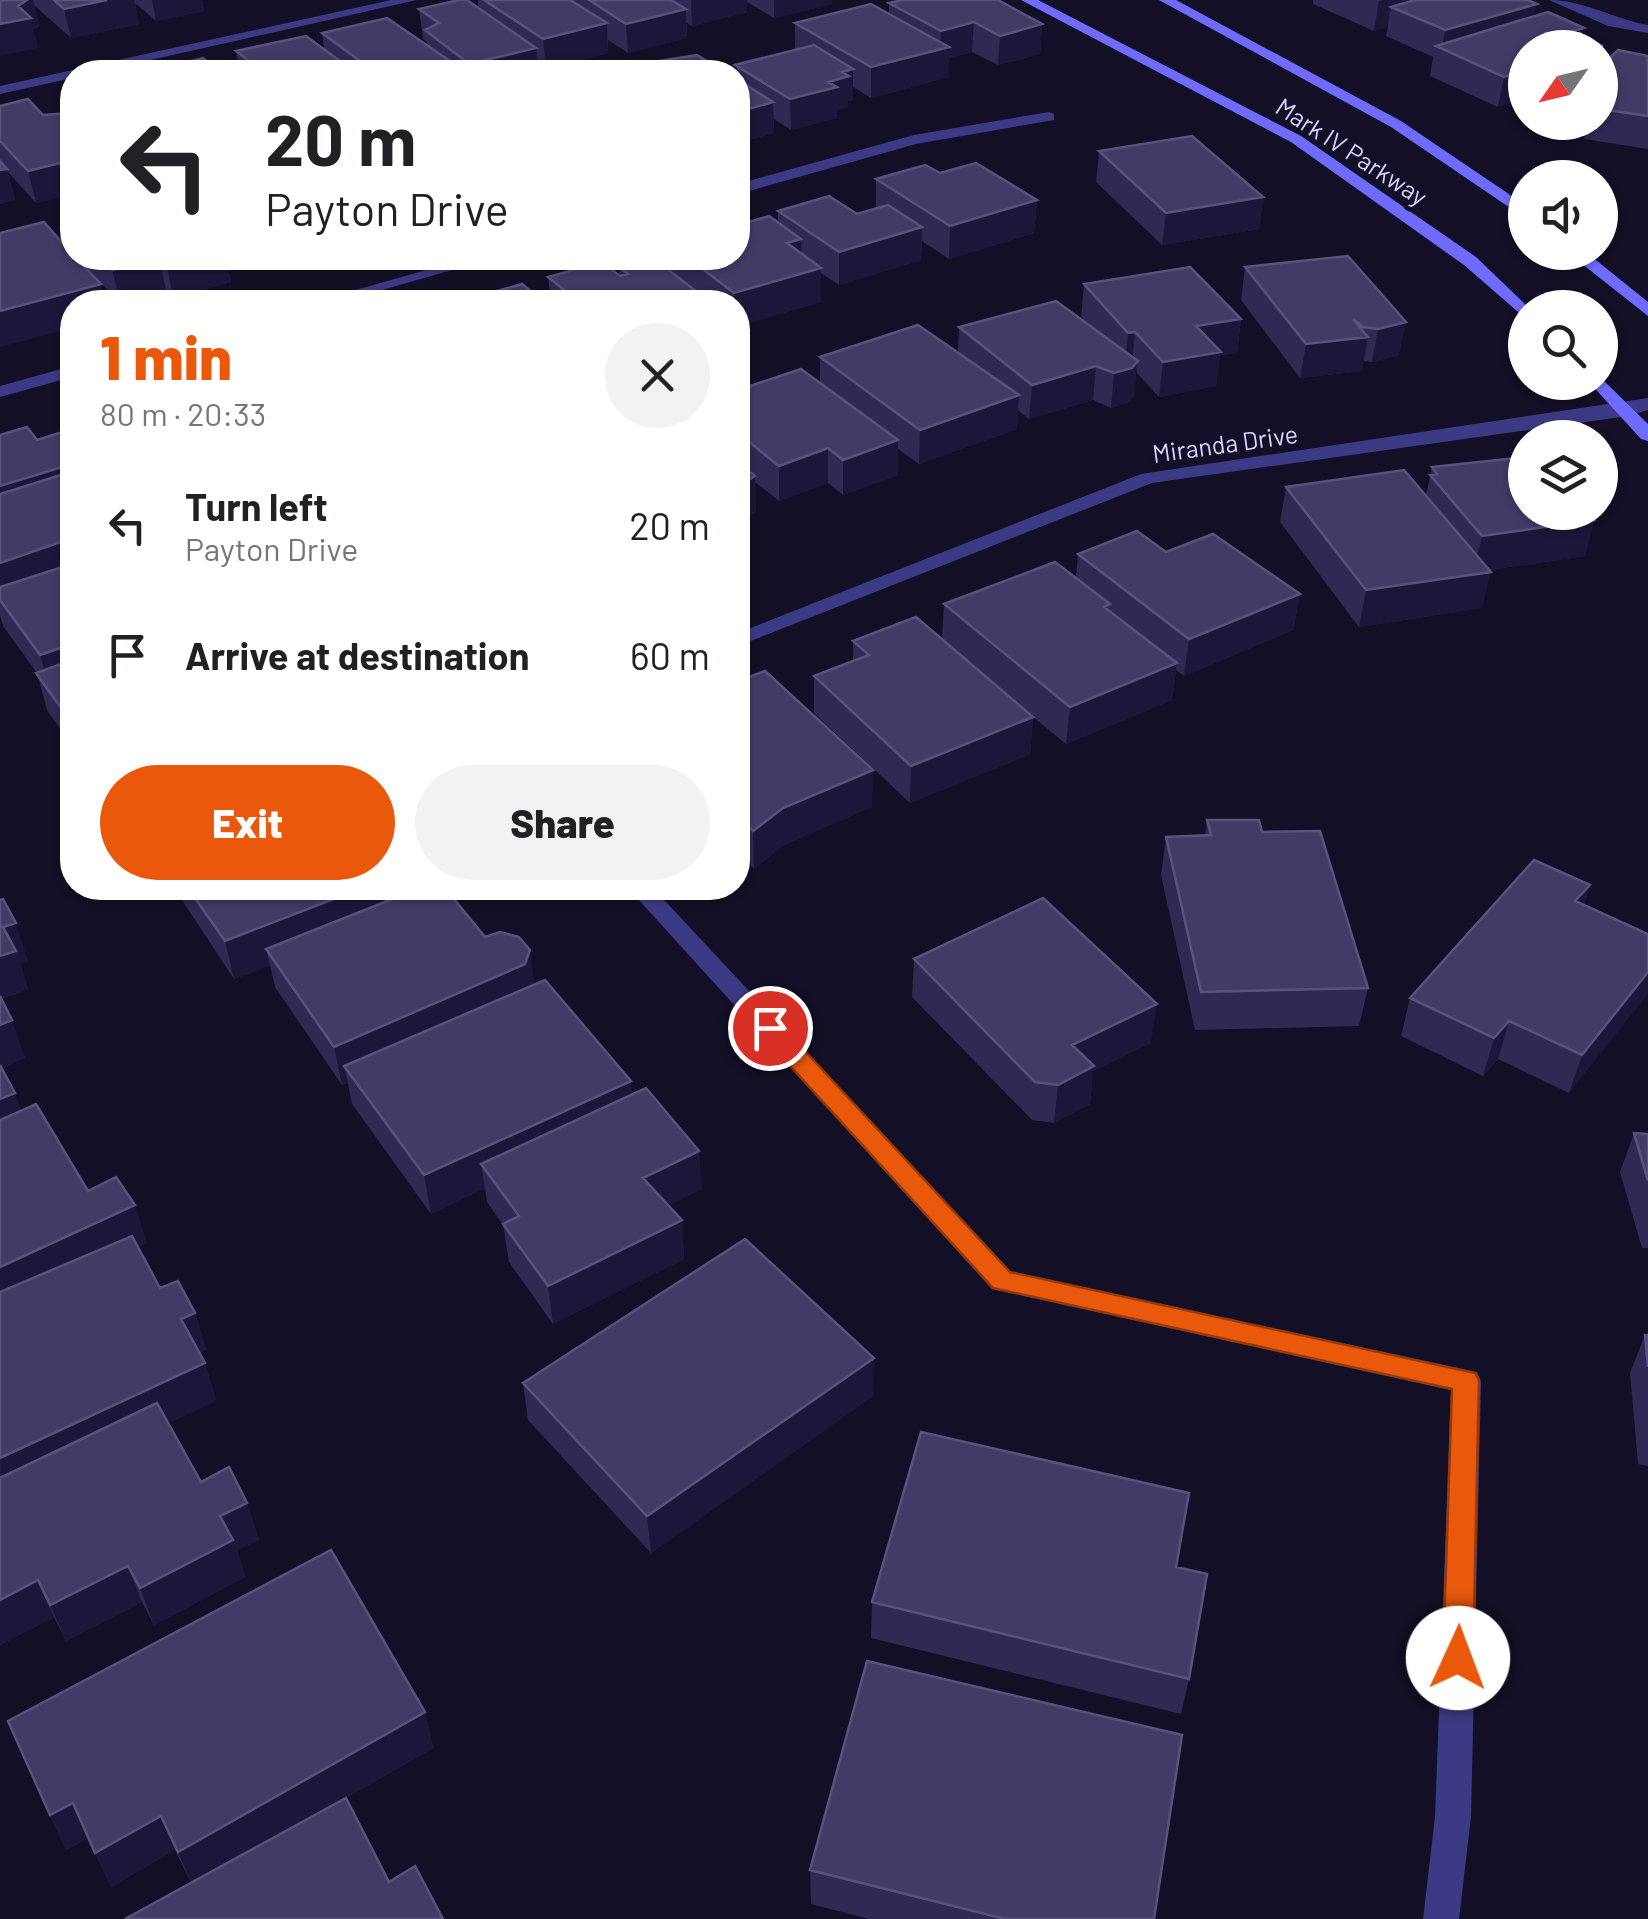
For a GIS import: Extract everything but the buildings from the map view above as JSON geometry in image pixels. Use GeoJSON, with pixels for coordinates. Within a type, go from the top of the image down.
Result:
{"type":"FeatureCollection","features":[{"type":"Feature","properties":{"kind":"main road","name":"Mark IV Parkway"},"geometry":{"type":"LineString","coordinates":[[1028,0],[1296,139],[1470,261],[1508,297]]}},
{"type":"Feature","properties":{"kind":"main road","name":"Mark IV Parkway"},"geometry":{"type":"LineString","coordinates":[[1166,0],[1331,86],[1508,200]]}},
{"type":"Feature","properties":{"kind":"main road"},"geometry":{"type":"LineString","coordinates":[[1597,270],[1648,311]]}},
{"type":"Feature","properties":{"kind":"main road"},"geometry":{"type":"LineString","coordinates":[[1638,411],[1648,434]]}},
{"type":"Feature","properties":{"kind":"street"},"geometry":{"type":"LineString","coordinates":[[135,60],[410,0]]}},
{"type":"Feature","properties":{"kind":"street"},"geometry":{"type":"LineString","coordinates":[[1556,0],[1613,24],[1648,28]]}},
{"type":"Feature","properties":{"kind":"street"},"geometry":{"type":"LineString","coordinates":[[0,90],[60,77]]}},
{"type":"Feature","properties":{"kind":"street"},"geometry":{"type":"LineString","coordinates":[[750,186],[914,140],[1049,117]]}},
{"type":"Feature","properties":{"kind":"street"},"geometry":{"type":"LineString","coordinates":[[367,290],[441,270]]}},
{"type":"Feature","properties":{"kind":"street"},"geometry":{"type":"LineString","coordinates":[[0,392],[60,375]]}},
{"type":"Feature","properties":{"kind":"street","name":"Miranda Drive"},"geometry":{"type":"LineString","coordinates":[[750,635],[1148,478],[1638,411],[1648,404]]}},
{"type":"Feature","properties":{"kind":"street"},"geometry":{"type":"LineString","coordinates":[[651,900],[1002,1280],[1466,1380],[1453,1817],[1441,1919]]}},
{"type":"Feature","properties":{"kind":"route"},"geometry":{"type":"LineString","coordinates":[[770,1028],[1002,1280],[1466,1380],[1458,1658]]}}]}
